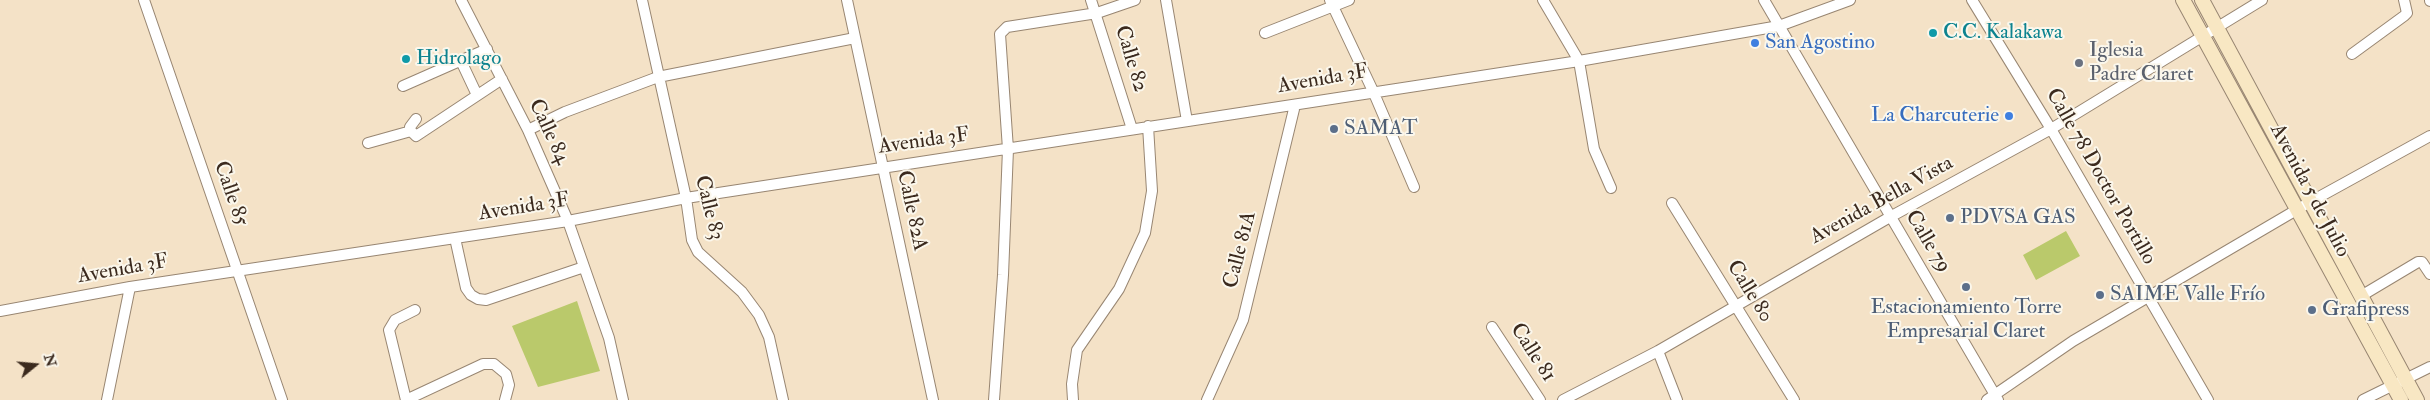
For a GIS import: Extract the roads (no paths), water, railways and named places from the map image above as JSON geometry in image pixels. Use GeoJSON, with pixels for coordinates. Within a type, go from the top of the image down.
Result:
{"type":"FeatureCollection","features":[{"type":"Feature","properties":{"kind":"main road","name":"Avenida 5 de Julio"},"geometry":{"type":"LineString","coordinates":[[2183,0],[2401,400]]}},
{"type":"Feature","properties":{"kind":"main road","name":"Avenida 5 de Julio"},"geometry":{"type":"LineString","coordinates":[[2202,0],[2418,400]]}},
{"type":"Feature","properties":{"kind":"street","name":"Calle 85"},"geometry":{"type":"LineString","coordinates":[[144,0],[282,400]]}},
{"type":"Feature","properties":{"kind":"street","name":"Calle 84"},"geometry":{"type":"LineString","coordinates":[[461,0],[528,130],[568,221],[609,338],[623,400]]}},
{"type":"Feature","properties":{"kind":"street","name":"Calle 83"},"geometry":{"type":"LineString","coordinates":[[642,0],[686,198],[694,247],[742,292],[759,315],[769,337],[783,400]]}},
{"type":"Feature","properties":{"kind":"street","name":"Calle 82A"},"geometry":{"type":"LineString","coordinates":[[847,0],[933,400]]}},
{"type":"Feature","properties":{"kind":"street","name":"Calle 82"},"geometry":{"type":"LineString","coordinates":[[1091,0],[1132,129]]}},
{"type":"Feature","properties":{"kind":"street"},"geometry":{"type":"LineString","coordinates":[[994,400],[1003,275],[1008,149],[999,40],[1003,30],[1096,13],[1135,0]]}},
{"type":"Feature","properties":{"kind":"street"},"geometry":{"type":"LineString","coordinates":[[1166,0],[1187,121]]}},
{"type":"Feature","properties":{"kind":"street"},"geometry":{"type":"LineString","coordinates":[[1265,34],[1332,3],[1349,0]]}},
{"type":"Feature","properties":{"kind":"street"},"geometry":{"type":"LineString","coordinates":[[1543,0],[1579,61],[1594,149],[1611,188]]}},
{"type":"Feature","properties":{"kind":"street","name":"Calle 79"},"geometry":{"type":"LineString","coordinates":[[1764,0],[1993,398]]}},
{"type":"Feature","properties":{"kind":"street","name":"Avenida 3F"},"geometry":{"type":"LineString","coordinates":[[0,311],[237,270],[568,221],[686,198],[1579,61],[1779,26],[1850,0]]}},
{"type":"Feature","properties":{"kind":"street","name":"Calle 78 Doctor Portillo"},"geometry":{"type":"LineString","coordinates":[[1972,0],[2051,129],[2208,400]]}},
{"type":"Feature","properties":{"kind":"street","name":"Avenida Bella Vista"},"geometry":{"type":"LineString","coordinates":[[1562,400],[1658,351],[1890,217],[2051,129],[2262,0]]}},
{"type":"Feature","properties":{"kind":"street"},"geometry":{"type":"LineString","coordinates":[[2352,54],[2407,13],[2404,0]]}},
{"type":"Feature","properties":{"kind":"street"},"geometry":{"type":"LineString","coordinates":[[1332,3],[1374,91],[1414,187]]}},
{"type":"Feature","properties":{"kind":"street"},"geometry":{"type":"LineString","coordinates":[[528,130],[565,112],[658,77],[855,38]]}},
{"type":"Feature","properties":{"kind":"street"},"geometry":{"type":"LineString","coordinates":[[403,86],[487,49]]}},
{"type":"Feature","properties":{"kind":"street"},"geometry":{"type":"LineString","coordinates":[[461,61],[477,95]]}},
{"type":"Feature","properties":{"kind":"street"},"geometry":{"type":"LineString","coordinates":[[411,132],[416,136],[420,136],[502,79]]}},
{"type":"Feature","properties":{"kind":"street","name":"Calle 81A"},"geometry":{"type":"LineString","coordinates":[[1206,400],[1242,320],[1295,105]]}},
{"type":"Feature","properties":{"kind":"street"},"geometry":{"type":"LineString","coordinates":[[411,132],[411,124],[416,119]]}},
{"type":"Feature","properties":{"kind":"street"},"geometry":{"type":"LineString","coordinates":[[1073,400],[1072,384],[1077,350],[1120,289],[1146,233],[1152,191],[1148,126]]}},
{"type":"Feature","properties":{"kind":"street"},"geometry":{"type":"LineString","coordinates":[[368,143],[411,132]]}},
{"type":"Feature","properties":{"kind":"street"},"geometry":{"type":"LineString","coordinates":[[1993,398],[2073,341],[2296,210],[2430,136]]}},
{"type":"Feature","properties":{"kind":"street","name":"Calle 80"},"geometry":{"type":"LineString","coordinates":[[1672,203],[1794,400]]}},
{"type":"Feature","properties":{"kind":"street"},"geometry":{"type":"LineString","coordinates":[[455,238],[466,288],[471,295],[478,299],[486,300],[584,267]]}},
{"type":"Feature","properties":{"kind":"street"},"geometry":{"type":"LineString","coordinates":[[2361,296],[2418,262],[2422,262],[2430,274]]}},
{"type":"Feature","properties":{"kind":"street"},"geometry":{"type":"LineString","coordinates":[[108,400],[130,287]]}},
{"type":"Feature","properties":{"kind":"street"},"geometry":{"type":"LineString","coordinates":[[415,310],[395,320],[389,330],[406,400],[416,398],[483,364],[494,364],[506,374],[509,385],[505,400]]}},
{"type":"Feature","properties":{"kind":"street","name":"Calle 81"},"geometry":{"type":"LineString","coordinates":[[1492,327],[1540,400]]}},
{"type":"Feature","properties":{"kind":"street"},"geometry":{"type":"LineString","coordinates":[[1658,351],[1677,400]]}},
{"type":"Feature","properties":{"kind":"street"},"geometry":{"type":"LineString","coordinates":[[2363,400],[2430,367]]}},
{"type":"Feature","properties":{"kind":"place","name":"C.C. Kalakawa"},"geometry":{"type":"Point","coordinates":[1933,33]}},
{"type":"Feature","properties":{"kind":"place","name":"San Agostino"},"geometry":{"type":"Point","coordinates":[1755,43]}},
{"type":"Feature","properties":{"kind":"place","name":"Hidrolago"},"geometry":{"type":"Point","coordinates":[406,59]}},
{"type":"Feature","properties":{"kind":"place","name":"Iglesia Padre Claret"},"geometry":{"type":"Point","coordinates":[2079,63]}},
{"type":"Feature","properties":{"kind":"place","name":"La Charcuterie"},"geometry":{"type":"Point","coordinates":[2009,116]}},
{"type":"Feature","properties":{"kind":"place","name":"SAMAT"},"geometry":{"type":"Point","coordinates":[1334,129]}},
{"type":"Feature","properties":{"kind":"place","name":"PDVSA GAS"},"geometry":{"type":"Point","coordinates":[1950,218]}},
{"type":"Feature","properties":{"kind":"place","name":"Estacionamiento Torre Empresarial Claret"},"geometry":{"type":"Point","coordinates":[1966,287]}},
{"type":"Feature","properties":{"kind":"place","name":"SAIME Valle Frío"},"geometry":{"type":"Point","coordinates":[2100,295]}},
{"type":"Feature","properties":{"kind":"place","name":"Grafipress"},"geometry":{"type":"Point","coordinates":[2312,310]}}]}
